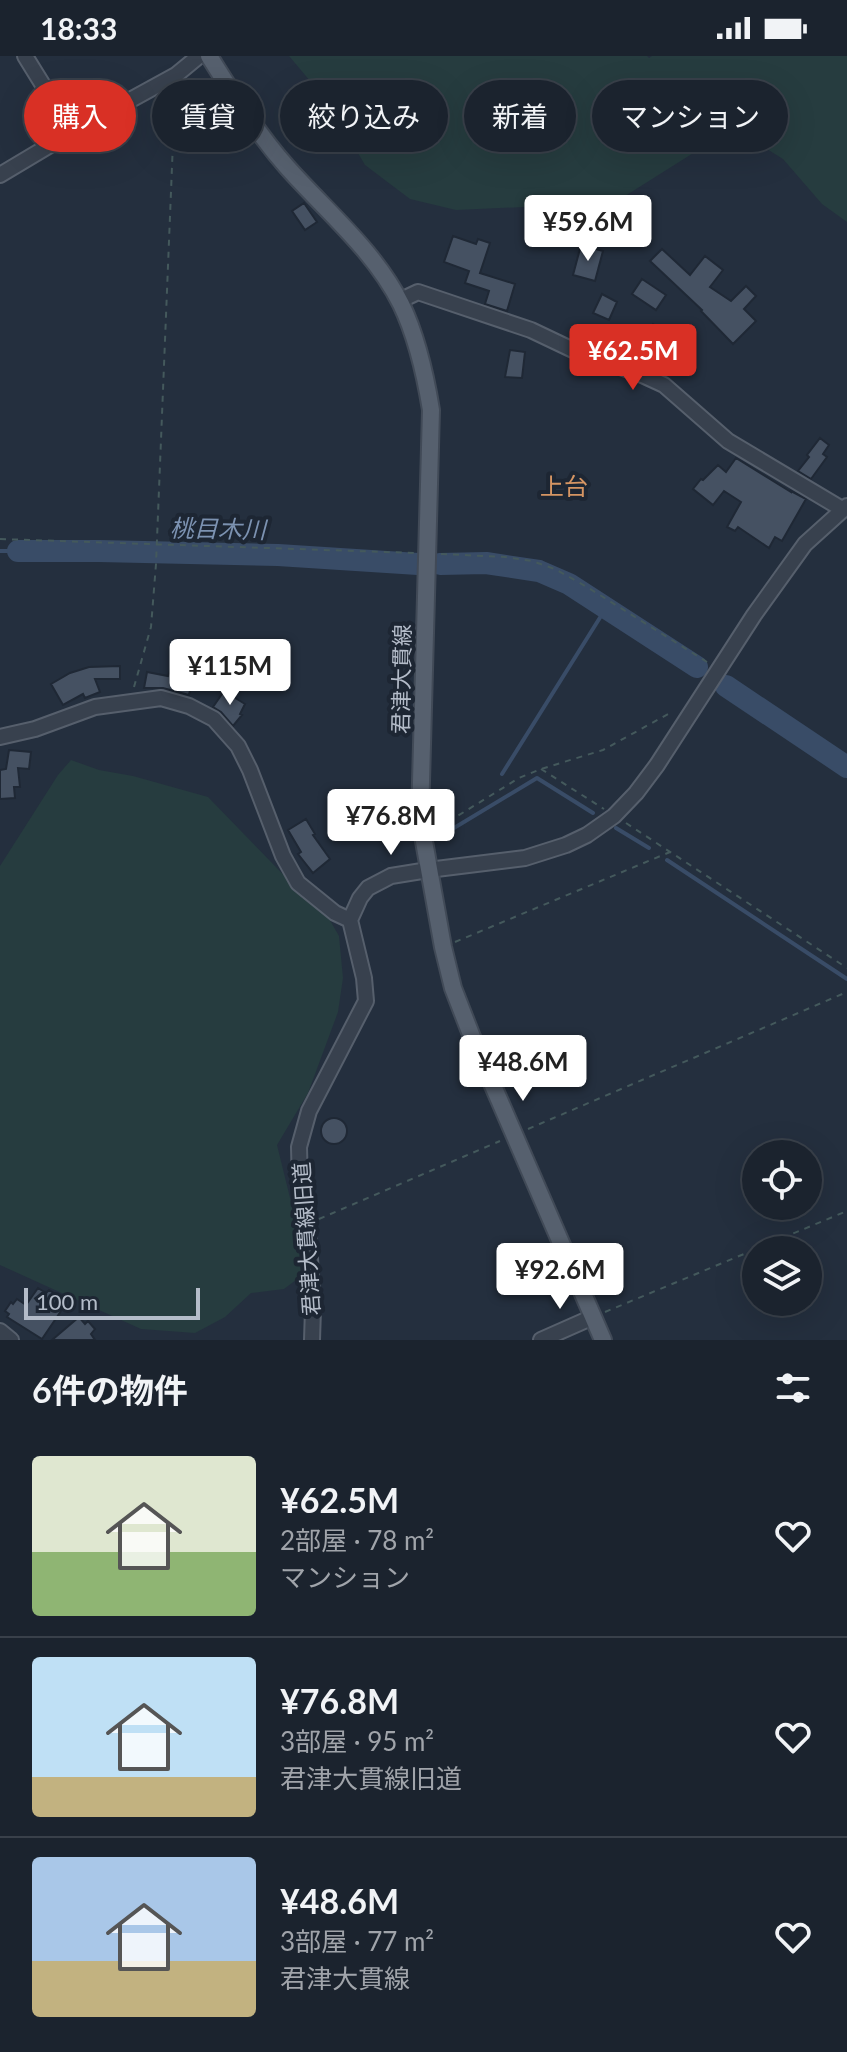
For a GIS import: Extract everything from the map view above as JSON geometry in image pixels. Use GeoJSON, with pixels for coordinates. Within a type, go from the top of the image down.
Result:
{"type":"FeatureCollection","features":[{"type":"Feature","properties":{"kind":"main road","name":"君津大貫線"},"geometry":{"type":"LineString","coordinates":[[209,56],[249,120],[367,254],[399,301],[410,325],[424,371],[431,410],[420,819],[428,870],[453,988],[603,1340]]}},
{"type":"Feature","properties":{"kind":"street"},"geometry":{"type":"LineString","coordinates":[[25,56],[40,80]]}},
{"type":"Feature","properties":{"kind":"street"},"geometry":{"type":"LineString","coordinates":[[136,97],[176,75],[199,56]]}},
{"type":"Feature","properties":{"kind":"street"},"geometry":{"type":"LineString","coordinates":[[0,175],[39,152]]}},
{"type":"Feature","properties":{"kind":"street"},"geometry":{"type":"LineString","coordinates":[[0,737],[35,729],[95,707],[161,698],[189,706],[214,719],[238,746],[283,856],[298,883],[335,913],[350,920],[355,906],[368,888],[391,876],[525,858],[566,845],[614,816],[636,793],[767,595],[805,544],[845,507],[728,441],[664,385],[573,350],[531,330],[430,295],[418,292],[399,301]]}},
{"type":"Feature","properties":{"kind":"street","name":"君津大貫線旧道"},"geometry":{"type":"LineString","coordinates":[[312,1340],[308,1224],[300,1186],[299,1147],[309,1111],[366,1001],[364,978],[350,920]]}},
{"type":"Feature","properties":{"kind":"street"},"geometry":{"type":"LineString","coordinates":[[541,1340],[593,1317]]}},
{"type":"Feature","properties":{"kind":"street"},"geometry":{"type":"LineString","coordinates":[[0,1331],[11,1340]]}},
{"type":"Feature","properties":{"kind":"path"},"geometry":{"type":"LineString","coordinates":[[129,702],[151,627],[156,564],[176,75]]}},
{"type":"Feature","properties":{"kind":"path"},"geometry":{"type":"LineString","coordinates":[[0,539],[426,553],[532,561],[555,569],[587,587],[720,670]]}},
{"type":"Feature","properties":{"kind":"path"},"geometry":{"type":"LineString","coordinates":[[438,828],[519,778],[603,750],[670,713],[690,713]]}},
{"type":"Feature","properties":{"kind":"path"},"geometry":{"type":"LineString","coordinates":[[541,769],[847,968]]}},
{"type":"Feature","properties":{"kind":"path"},"geometry":{"type":"LineString","coordinates":[[443,947],[670,852]]}},
{"type":"Feature","properties":{"kind":"path"},"geometry":{"type":"LineString","coordinates":[[308,1224],[847,992]]}},
{"type":"Feature","properties":{"kind":"path"},"geometry":{"type":"LineString","coordinates":[[593,1317],[847,1211]]}},
{"type":"Feature","properties":{"kind":"green space"},"geometry":{"type":"Polygon","coordinates":[[[289,56],[847,56],[847,222],[822,204],[783,159],[772,152],[788,152],[788,80],[592,80],[592,152],[695,152],[614,203],[456,210],[410,199],[365,165],[357,152],[448,152],[448,80],[309,80],[289,56]]]}},
{"type":"Feature","properties":{"kind":"green space"},"geometry":{"type":"Polygon","coordinates":[[[71,760],[208,797],[328,917],[339,936],[343,978],[338,1012],[308,1093],[277,1145],[308,1271],[284,1289],[251,1293],[225,1317],[195,1333],[141,1329],[0,1265],[0,866],[58,775],[71,760]]]}},
{"type":"Feature","properties":{"kind":"building"},"geometry":{"type":"Polygon","coordinates":[[[304,203],[317,222],[305,230],[292,211],[304,203]]]}},
{"type":"Feature","properties":{"kind":"building"},"geometry":{"type":"Polygon","coordinates":[[[552,220],[582,226],[578,246],[547,239],[552,220]]]}},
{"type":"Feature","properties":{"kind":"building"},"geometry":{"type":"Polygon","coordinates":[[[453,236],[476,244],[478,239],[490,243],[480,273],[515,284],[507,311],[485,304],[489,291],[465,283],[469,271],[444,262],[453,236]]]}},
{"type":"Feature","properties":{"kind":"building"},"geometry":{"type":"Polygon","coordinates":[[[581,245],[603,251],[595,281],[573,275],[581,245]]]}},
{"type":"Feature","properties":{"kind":"building"},"geometry":{"type":"Polygon","coordinates":[[[662,249],[690,275],[705,256],[723,270],[710,287],[731,301],[746,286],[756,296],[744,309],[756,321],[733,344],[650,261],[662,249]]]}},
{"type":"Feature","properties":{"kind":"building"},"geometry":{"type":"Polygon","coordinates":[[[642,279],[666,295],[656,310],[632,294],[642,279]]]}},
{"type":"Feature","properties":{"kind":"building"},"geometry":{"type":"Polygon","coordinates":[[[602,294],[617,302],[609,320],[593,313],[602,294]]]}},
{"type":"Feature","properties":{"kind":"building"},"geometry":{"type":"Polygon","coordinates":[[[653,324],[664,331],[641,364],[626,355],[631,348],[623,343],[635,326],[646,334],[653,324]]]}},
{"type":"Feature","properties":{"kind":"building"},"geometry":{"type":"Polygon","coordinates":[[[510,350],[525,352],[522,378],[505,377],[510,350]]]}},
{"type":"Feature","properties":{"kind":"building"},"geometry":{"type":"Polygon","coordinates":[[[820,438],[829,445],[823,454],[827,457],[811,479],[798,471],[820,438]]]}},
{"type":"Feature","properties":{"kind":"building"},"geometry":{"type":"Polygon","coordinates":[[[736,458],[806,499],[782,541],[775,537],[769,548],[738,527],[735,531],[727,527],[741,502],[724,491],[713,505],[693,489],[718,465],[726,472],[736,458]]]}},
{"type":"Feature","properties":{"kind":"building"},"geometry":{"type":"Polygon","coordinates":[[[179,654],[198,667],[189,695],[163,688],[144,688],[147,672],[168,676],[179,654]]]}},
{"type":"Feature","properties":{"kind":"building"},"geometry":{"type":"Polygon","coordinates":[[[120,666],[120,679],[95,679],[100,692],[85,698],[83,694],[63,705],[51,684],[89,667],[120,666]]]}},
{"type":"Feature","properties":{"kind":"building"},"geometry":{"type":"Polygon","coordinates":[[[224,691],[245,704],[242,715],[233,726],[213,707],[224,691]]]}},
{"type":"Feature","properties":{"kind":"building"},"geometry":{"type":"Polygon","coordinates":[[[9,750],[31,752],[29,769],[18,768],[20,787],[14,787],[15,798],[0,799],[0,770],[6,769],[9,750]]]}},
{"type":"Feature","properties":{"kind":"building"},"geometry":{"type":"Polygon","coordinates":[[[306,819],[330,859],[313,873],[298,854],[301,852],[288,830],[306,819]]]}},
{"type":"Feature","properties":{"kind":"building"},"geometry":{"type":"Polygon","coordinates":[[[334,1118],[343,1122],[347,1131],[343,1140],[334,1144],[325,1140],[321,1131],[325,1122],[334,1118]]]}},
{"type":"Feature","properties":{"kind":"building"},"geometry":{"type":"Polygon","coordinates":[[[38,1288],[58,1296],[54,1306],[61,1311],[42,1339],[7,1317],[9,1314],[5,1311],[17,1299],[26,1305],[38,1288]]]}},
{"type":"Feature","properties":{"kind":"building"},"geometry":{"type":"Polygon","coordinates":[[[79,1317],[95,1329],[91,1334],[95,1340],[52,1340],[79,1317]]]}},
{"type":"Feature","properties":{"kind":"waterway"},"geometry":{"type":"LineString","coordinates":[[0,551],[18,551]]}},
{"type":"Feature","properties":{"kind":"waterway","name":"桃目木川"},"geometry":{"type":"LineString","coordinates":[[18,551],[278,555],[418,564]]}},
{"type":"Feature","properties":{"kind":"waterway","name":"桃目木川"},"geometry":{"type":"LineString","coordinates":[[440,564],[486,563],[539,571],[569,584],[697,667]]}},
{"type":"Feature","properties":{"kind":"waterway"},"geometry":{"type":"LineString","coordinates":[[502,774],[606,608]]}},
{"type":"Feature","properties":{"kind":"waterway","name":"桃目木川"},"geometry":{"type":"LineString","coordinates":[[726,686],[847,767]]}},
{"type":"Feature","properties":{"kind":"waterway"},"geometry":{"type":"LineString","coordinates":[[444,834],[537,778],[593,813]]}},
{"type":"Feature","properties":{"kind":"waterway"},"geometry":{"type":"LineString","coordinates":[[616,828],[649,848]]}},
{"type":"Feature","properties":{"kind":"waterway"},"geometry":{"type":"LineString","coordinates":[[667,860],[847,979]]}},
{"type":"Feature","properties":{"kind":"district","name":"上台"},"geometry":{"type":"Point","coordinates":[564,485]}}]}
